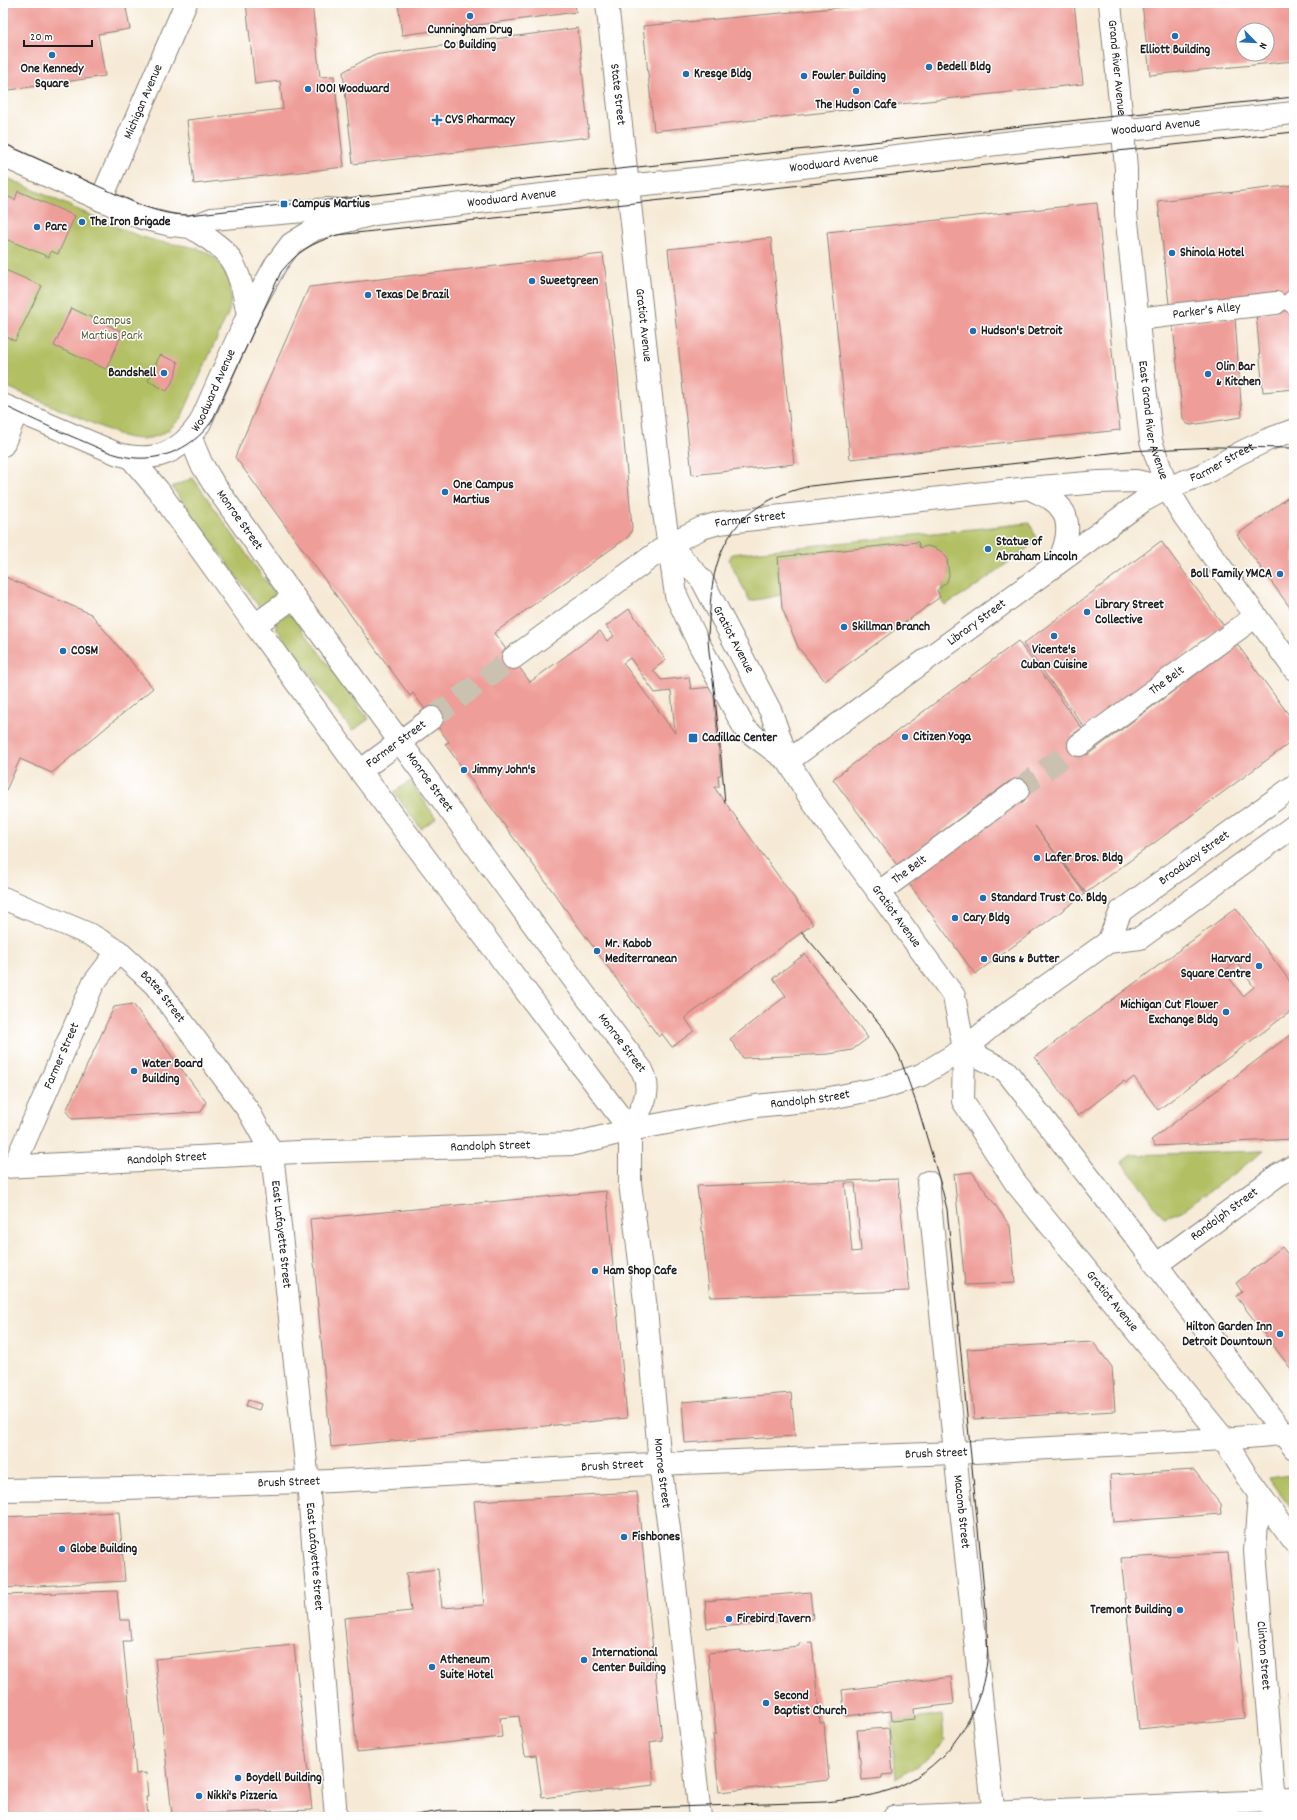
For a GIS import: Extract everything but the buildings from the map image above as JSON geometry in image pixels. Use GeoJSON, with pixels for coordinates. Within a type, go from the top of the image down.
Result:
{"type":"FeatureCollection","features":[{"type":"Feature","properties":{"kind":"street","name":"Michigan Avenue"},"geometry":{"type":"LineString","coordinates":[[101,200],[186,3]]}},
{"type":"Feature","properties":{"kind":"street","name":"State Street"},"geometry":{"type":"LineString","coordinates":[[607,3],[628,186]]}},
{"type":"Feature","properties":{"kind":"street","name":"Grand River Avenue"},"geometry":{"type":"LineString","coordinates":[[1110,3],[1123,132]]}},
{"type":"Feature","properties":{"kind":"street","name":"Woodward Avenue"},"geometry":{"type":"LineString","coordinates":[[10,408],[105,449],[130,457],[153,456],[167,453],[190,436],[204,415],[248,315],[276,264],[291,244],[315,229],[374,214],[1031,140],[1294,114]]}},
{"type":"Feature","properties":{"kind":"street","name":"East Grand River Avenue"},"geometry":{"type":"LineString","coordinates":[[1123,132],[1126,170],[1126,213],[1151,441],[1167,488],[1184,516],[1294,669]]}},
{"type":"Feature","properties":{"kind":"street","name":"Woodward Avenue"},"geometry":{"type":"LineString","coordinates":[[3,156],[147,220],[171,225],[191,227],[212,219],[328,209],[374,214]]}},
{"type":"Feature","properties":{"kind":"street","name":"Gratiot Avenue"},"geometry":{"type":"LineString","coordinates":[[628,186],[663,506],[669,544],[702,580],[771,712],[788,761],[812,801],[954,996],[964,1049],[963,1101],[1015,1182],[1224,1439],[1259,1494],[1294,1542]]}},
{"type":"Feature","properties":{"kind":"street"},"geometry":{"type":"LineString","coordinates":[[191,227],[219,247],[230,260],[239,277],[248,315]]}},
{"type":"Feature","properties":{"kind":"street","name":"Parker’s Alley"},"geometry":{"type":"LineString","coordinates":[[1138,319],[1288,302]]}},
{"type":"Feature","properties":{"kind":"street"},"geometry":{"type":"LineString","coordinates":[[3,444],[10,408]]}},
{"type":"Feature","properties":{"kind":"street","name":"Farmer Street"},"geometry":{"type":"LineString","coordinates":[[513,658],[669,544],[702,528],[719,523],[1029,488],[1136,481],[1167,488],[1204,474],[1255,446],[1294,430]]}},
{"type":"Feature","properties":{"kind":"street","name":"Monroe Street"},"geometry":{"type":"LineString","coordinates":[[190,436],[201,463],[213,483],[294,597],[584,995],[642,1070],[648,1084],[647,1095],[630,1130],[630,1182],[653,1374],[660,1464],[669,1529],[700,1817]]}},
{"type":"Feature","properties":{"kind":"street"},"geometry":{"type":"LineString","coordinates":[[130,457],[158,490],[360,771],[630,1130]]}},
{"type":"Feature","properties":{"kind":"street"},"geometry":{"type":"LineString","coordinates":[[1029,488],[1052,500],[1065,514],[1068,530],[1066,547],[1058,563]]}},
{"type":"Feature","properties":{"kind":"street","name":"Library Street"},"geometry":{"type":"LineString","coordinates":[[788,761],[1143,501],[1167,488]]}},
{"type":"Feature","properties":{"kind":"street"},"geometry":{"type":"LineString","coordinates":[[669,544],[676,595],[686,619],[720,684],[745,729],[788,761]]}},
{"type":"Feature","properties":{"kind":"street"},"geometry":{"type":"LineString","coordinates":[[255,625],[294,597]]}},
{"type":"Feature","properties":{"kind":"street","name":"The Belt"},"geometry":{"type":"LineString","coordinates":[[1079,745],[1256,616]]}},
{"type":"Feature","properties":{"kind":"street","name":"Farmer Street"},"geometry":{"type":"LineString","coordinates":[[360,771],[432,718]]}},
{"type":"Feature","properties":{"kind":"street","name":"Broadway Street"},"geometry":{"type":"LineString","coordinates":[[1108,942],[1121,911],[1294,786]]}},
{"type":"Feature","properties":{"kind":"street","name":"The Belt"},"geometry":{"type":"LineString","coordinates":[[875,889],[1018,790]]}},
{"type":"Feature","properties":{"kind":"street"},"geometry":{"type":"LineString","coordinates":[[1291,1439],[1006,1071],[964,1049],[1004,1016],[1108,942],[1140,938],[1294,826]]}},
{"type":"Feature","properties":{"kind":"street","name":"Bates Street"},"geometry":{"type":"LineString","coordinates":[[3,898],[91,935],[118,950],[155,985],[248,1110],[272,1153]]}},
{"type":"Feature","properties":{"kind":"street","name":"Farmer Street"},"geometry":{"type":"LineString","coordinates":[[8,1167],[93,984],[118,950]]}},
{"type":"Feature","properties":{"kind":"street","name":"Randolph Street"},"geometry":{"type":"LineString","coordinates":[[8,1167],[272,1153],[574,1144],[630,1130],[756,1106],[824,1098],[882,1088],[921,1075],[964,1049]]}},
{"type":"Feature","properties":{"kind":"street","name":"East Lafayette Street"},"geometry":{"type":"LineString","coordinates":[[272,1153],[308,1482],[336,1817]]}},
{"type":"Feature","properties":{"kind":"street","name":"Randolph Street"},"geometry":{"type":"LineString","coordinates":[[1156,1265],[1284,1171],[1294,1166]]}},
{"type":"Feature","properties":{"kind":"street","name":"Macomb Street"},"geometry":{"type":"LineString","coordinates":[[928,1182],[955,1453],[994,1814]]}},
{"type":"Feature","properties":{"kind":"street","name":"Brush Street"},"geometry":{"type":"LineString","coordinates":[[3,1490],[308,1482],[808,1457],[955,1453],[1224,1439],[1291,1439]]}},
{"type":"Feature","properties":{"kind":"street","name":"Clinton Street"},"geometry":{"type":"LineString","coordinates":[[1259,1494],[1255,1551],[1282,1806]]}},
{"type":"Feature","properties":{"kind":"street"},"geometry":{"type":"LineString","coordinates":[[894,1817],[1282,1806]]}},
{"type":"Feature","properties":{"kind":"green space","name":"Campus Martius Park"},"geometry":{"type":"Polygon","coordinates":[[[3,176],[132,233],[165,243],[202,250],[215,258],[224,270],[229,283],[231,297],[229,311],[182,416],[176,423],[163,433],[140,439],[122,436],[3,385],[3,176]]]}},
{"type":"Feature","properties":{"kind":"green space"},"geometry":{"type":"Polygon","coordinates":[[[193,478],[276,596],[262,608],[259,607],[172,487],[193,478]]]}},
{"type":"Feature","properties":{"kind":"green space"},"geometry":{"type":"Polygon","coordinates":[[[1030,523],[1037,541],[978,585],[945,605],[941,600],[942,587],[949,575],[947,558],[920,548],[918,542],[778,557],[781,595],[750,601],[729,560],[732,554],[1030,523]]]}},
{"type":"Feature","properties":{"kind":"green space"},"geometry":{"type":"Polygon","coordinates":[[[288,614],[292,616],[369,719],[352,731],[277,629],[276,621],[288,614]]]}},
{"type":"Feature","properties":{"kind":"green space"},"geometry":{"type":"Polygon","coordinates":[[[410,781],[436,818],[421,829],[394,792],[410,781]]]}},
{"type":"Feature","properties":{"kind":"green space"},"geometry":{"type":"Polygon","coordinates":[[[1264,1151],[1184,1210],[1164,1218],[1122,1162],[1131,1155],[1264,1151]]]}},
{"type":"Feature","properties":{"kind":"green space"},"geometry":{"type":"Polygon","coordinates":[[[1291,1475],[1294,1479],[1294,1512],[1269,1478],[1291,1475]]]}},
{"type":"Feature","properties":{"kind":"green space"},"geometry":{"type":"Polygon","coordinates":[[[942,1715],[944,1737],[946,1741],[929,1758],[896,1779],[891,1722],[942,1715]]]}},
{"type":"Feature","properties":{"kind":"tunnel"},"geometry":{"type":"LineString","coordinates":[[432,718],[513,658]]}},
{"type":"Feature","properties":{"kind":"tunnel"},"geometry":{"type":"LineString","coordinates":[[1018,790],[1079,745]]}},
{"type":"Feature","properties":{"kind":"tram line"},"geometry":{"type":"LineString","coordinates":[[3,143],[140,205],[164,212],[188,215],[1294,97]]}},
{"type":"Feature","properties":{"kind":"tram line"},"geometry":{"type":"LineString","coordinates":[[3,405],[64,433],[118,455],[132,458],[158,457],[183,448],[194,440],[212,421],[281,272],[294,258],[306,249],[320,241],[337,235],[1294,132]]}},
{"type":"Feature","properties":{"kind":"tram line"},"geometry":{"type":"LineString","coordinates":[[725,803],[708,640],[712,586],[717,564],[725,545],[735,528],[749,514],[766,502],[786,493],[810,486],[1128,451],[1216,447],[1294,448]]}},
{"type":"Feature","properties":{"kind":"tram line"},"geometry":{"type":"LineString","coordinates":[[402,1817],[441,1811],[586,1810],[824,1802],[849,1799],[890,1790],[908,1782],[925,1771],[940,1759],[953,1744],[964,1728],[973,1710],[980,1692],[986,1667],[987,1622],[947,1209],[918,1108],[899,1055],[884,1029],[802,932]]}},
{"type":"Feature","properties":{"kind":"place","name":"Cunningham Drug Co Building"},"geometry":{"type":"Point","coordinates":[470,16]}},
{"type":"Feature","properties":{"kind":"place","name":"Elliott Building"},"geometry":{"type":"Point","coordinates":[1175,36]}},
{"type":"Feature","properties":{"kind":"place","name":"One Kennedy Square"},"geometry":{"type":"Point","coordinates":[52,55]}},
{"type":"Feature","properties":{"kind":"place","name":"Bedell Bldg"},"geometry":{"type":"Point","coordinates":[929,67]}},
{"type":"Feature","properties":{"kind":"place","name":"Kresge Bldg"},"geometry":{"type":"Point","coordinates":[686,74]}},
{"type":"Feature","properties":{"kind":"place","name":"Fowler Building"},"geometry":{"type":"Point","coordinates":[804,76]}},
{"type":"Feature","properties":{"kind":"place","name":"1001 Woodward"},"geometry":{"type":"Point","coordinates":[308,89]}},
{"type":"Feature","properties":{"kind":"place","name":"The Hudson Cafe"},"geometry":{"type":"Point","coordinates":[856,91]}},
{"type":"Feature","properties":{"kind":"place","name":"CVS Pharmacy"},"geometry":{"type":"Point","coordinates":[437,120]}},
{"type":"Feature","properties":{"kind":"place","name":"Campus Martius"},"geometry":{"type":"Point","coordinates":[284,204]}},
{"type":"Feature","properties":{"kind":"place","name":"The Iron Brigade"},"geometry":{"type":"Point","coordinates":[82,222]}},
{"type":"Feature","properties":{"kind":"place","name":"Parc"},"geometry":{"type":"Point","coordinates":[37,227]}},
{"type":"Feature","properties":{"kind":"place","name":"Shinola Hotel"},"geometry":{"type":"Point","coordinates":[1172,253]}},
{"type":"Feature","properties":{"kind":"place","name":"Sweetgreen"},"geometry":{"type":"Point","coordinates":[532,281]}},
{"type":"Feature","properties":{"kind":"place","name":"Texas De Brazil"},"geometry":{"type":"Point","coordinates":[368,295]}},
{"type":"Feature","properties":{"kind":"place","name":"Hudson's Detroit"},"geometry":{"type":"Point","coordinates":[973,331]}},
{"type":"Feature","properties":{"kind":"place","name":"Bandshell"},"geometry":{"type":"Point","coordinates":[164,373]}},
{"type":"Feature","properties":{"kind":"place","name":"Olin Bar & Kitchen"},"geometry":{"type":"Point","coordinates":[1208,374]}},
{"type":"Feature","properties":{"kind":"place","name":"One Campus Martius"},"geometry":{"type":"Point","coordinates":[445,492]}},
{"type":"Feature","properties":{"kind":"place","name":"Statue of Abraham Lincoln"},"geometry":{"type":"Point","coordinates":[988,549]}},
{"type":"Feature","properties":{"kind":"place","name":"Boll Family YMCA"},"geometry":{"type":"Point","coordinates":[1280,574]}},
{"type":"Feature","properties":{"kind":"place","name":"Library Street Collective"},"geometry":{"type":"Point","coordinates":[1087,612]}},
{"type":"Feature","properties":{"kind":"place","name":"Skillman Branch"},"geometry":{"type":"Point","coordinates":[844,627]}},
{"type":"Feature","properties":{"kind":"place","name":"Vicente's Cuban Cuisine"},"geometry":{"type":"Point","coordinates":[1054,636]}},
{"type":"Feature","properties":{"kind":"place","name":"COSM"},"geometry":{"type":"Point","coordinates":[63,651]}},
{"type":"Feature","properties":{"kind":"place","name":"Citizen Yoga"},"geometry":{"type":"Point","coordinates":[905,737]}},
{"type":"Feature","properties":{"kind":"place","name":"Cadillac Center"},"geometry":{"type":"Point","coordinates":[693,738]}},
{"type":"Feature","properties":{"kind":"place","name":"Jimmy John's"},"geometry":{"type":"Point","coordinates":[464,770]}},
{"type":"Feature","properties":{"kind":"place","name":"Lafer Bros. Bldg"},"geometry":{"type":"Point","coordinates":[1037,858]}},
{"type":"Feature","properties":{"kind":"place","name":"Standard Trust Co. Bldg"},"geometry":{"type":"Point","coordinates":[983,898]}},
{"type":"Feature","properties":{"kind":"place","name":"Cary Bldg"},"geometry":{"type":"Point","coordinates":[955,918]}},
{"type":"Feature","properties":{"kind":"place","name":"Mr. Kabob Mediterranean"},"geometry":{"type":"Point","coordinates":[597,951]}},
{"type":"Feature","properties":{"kind":"place","name":"Guns & Butter"},"geometry":{"type":"Point","coordinates":[984,959]}},
{"type":"Feature","properties":{"kind":"place","name":"Harvard Square Centre"},"geometry":{"type":"Point","coordinates":[1259,966]}},
{"type":"Feature","properties":{"kind":"place","name":"Michigan Cut Flower Exchange Bldg"},"geometry":{"type":"Point","coordinates":[1226,1012]}},
{"type":"Feature","properties":{"kind":"place","name":"Water Board Building"},"geometry":{"type":"Point","coordinates":[134,1071]}},
{"type":"Feature","properties":{"kind":"place","name":"Ham Shop Cafe"},"geometry":{"type":"Point","coordinates":[595,1271]}},
{"type":"Feature","properties":{"kind":"place","name":"Hilton Garden Inn Detroit Downtown"},"geometry":{"type":"Point","coordinates":[1280,1334]}},
{"type":"Feature","properties":{"kind":"place","name":"Fishbones"},"geometry":{"type":"Point","coordinates":[624,1537]}},
{"type":"Feature","properties":{"kind":"place","name":"Globe Building"},"geometry":{"type":"Point","coordinates":[62,1549]}},
{"type":"Feature","properties":{"kind":"place","name":"Tremont Building"},"geometry":{"type":"Point","coordinates":[1180,1610]}},
{"type":"Feature","properties":{"kind":"place","name":"Firebird Tavern"},"geometry":{"type":"Point","coordinates":[729,1619]}},
{"type":"Feature","properties":{"kind":"place","name":"International Center Building"},"geometry":{"type":"Point","coordinates":[584,1660]}},
{"type":"Feature","properties":{"kind":"place","name":"Atheneum Suite Hotel"},"geometry":{"type":"Point","coordinates":[432,1667]}},
{"type":"Feature","properties":{"kind":"place","name":"Second Baptist Church"},"geometry":{"type":"Point","coordinates":[766,1703]}},
{"type":"Feature","properties":{"kind":"place","name":"Boydell Building"},"geometry":{"type":"Point","coordinates":[238,1778]}},
{"type":"Feature","properties":{"kind":"place","name":"Nikki's Pizzeria"},"geometry":{"type":"Point","coordinates":[199,1796]}}]}
